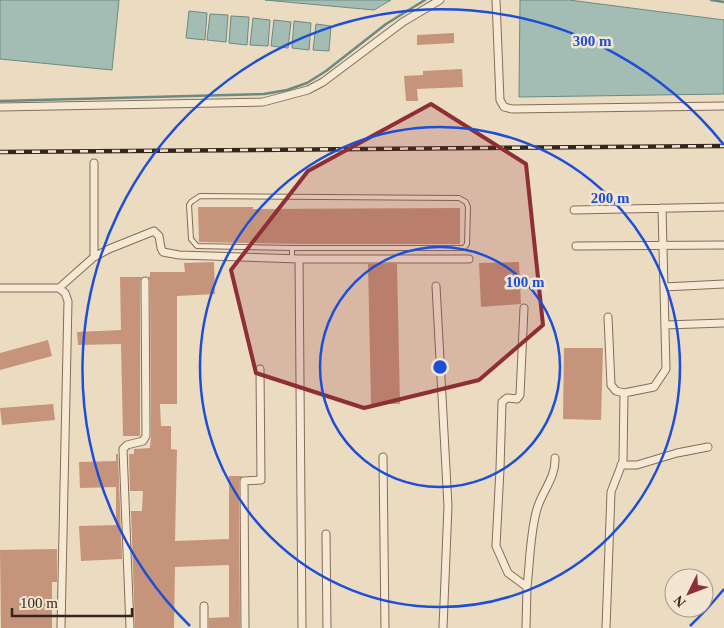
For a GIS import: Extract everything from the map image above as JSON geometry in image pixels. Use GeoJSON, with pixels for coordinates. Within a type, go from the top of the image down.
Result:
{"type":"FeatureCollection","features":[{"type":"Feature","properties":{"kind":"street"},"geometry":{"type":"LineString","coordinates":[[0,107],[263,102],[286,97],[308,90],[323,82],[403,22],[440,0]]}},
{"type":"Feature","properties":{"kind":"street"},"geometry":{"type":"LineString","coordinates":[[496,0],[500,100],[504,107],[512,109],[599,109],[724,106]]}},
{"type":"Feature","properties":{"kind":"street"},"geometry":{"type":"LineString","coordinates":[[94,163],[94,257]]}},
{"type":"Feature","properties":{"kind":"street"},"geometry":{"type":"LineString","coordinates":[[574,210],[724,207]]}},
{"type":"Feature","properties":{"kind":"street"},"geometry":{"type":"LineString","coordinates":[[608,317],[611,385],[616,391],[624,393],[654,387],[666,369],[662,208]]}},
{"type":"Feature","properties":{"kind":"street"},"geometry":{"type":"LineString","coordinates":[[59,288],[94,257],[154,231],[159,236],[161,248],[165,253],[192,256],[296,259],[469,259]]}},
{"type":"Feature","properties":{"kind":"street"},"geometry":{"type":"LineString","coordinates":[[576,246],[724,245]]}},
{"type":"Feature","properties":{"kind":"street"},"geometry":{"type":"LineString","coordinates":[[296,259],[302,628]]}},
{"type":"Feature","properties":{"kind":"street"},"geometry":{"type":"LineString","coordinates":[[130,628],[123,448],[127,444],[143,440],[146,436],[145,281]]}},
{"type":"Feature","properties":{"kind":"street"},"geometry":{"type":"LineString","coordinates":[[664,288],[724,284]]}},
{"type":"Feature","properties":{"kind":"street"},"geometry":{"type":"LineString","coordinates":[[436,286],[448,506],[443,628]]}},
{"type":"Feature","properties":{"kind":"street"},"geometry":{"type":"LineString","coordinates":[[0,288],[59,288],[65,293],[68,301],[61,628]]}},
{"type":"Feature","properties":{"kind":"street"},"geometry":{"type":"LineString","coordinates":[[524,308],[520,395],[517,399],[507,398],[502,402],[496,546],[508,574],[527,587]]}},
{"type":"Feature","properties":{"kind":"street"},"geometry":{"type":"LineString","coordinates":[[665,325],[724,323]]}},
{"type":"Feature","properties":{"kind":"street"},"geometry":{"type":"LineString","coordinates":[[245,628],[244,481],[261,480],[260,368]]}},
{"type":"Feature","properties":{"kind":"street"},"geometry":{"type":"LineString","coordinates":[[606,628],[611,492],[623,461],[624,393]]}},
{"type":"Feature","properties":{"kind":"street"},"geometry":{"type":"LineString","coordinates":[[622,465],[637,466],[676,453],[708,447]]}},
{"type":"Feature","properties":{"kind":"street"},"geometry":{"type":"LineString","coordinates":[[383,457],[385,628]]}},
{"type":"Feature","properties":{"kind":"street"},"geometry":{"type":"LineString","coordinates":[[526,628],[527,587],[537,508],[550,483],[555,466],[555,458]]}},
{"type":"Feature","properties":{"kind":"street"},"geometry":{"type":"LineString","coordinates":[[326,534],[327,628]]}},
{"type":"Feature","properties":{"kind":"street"},"geometry":{"type":"LineString","coordinates":[[204,606],[204,628]]}},
{"type":"Feature","properties":{"kind":"lane"},"geometry":{"type":"LineString","coordinates":[[200,196],[459,198],[466,202],[468,207],[467,244],[464,248],[292,248],[197,246],[191,239],[189,205],[200,196]]}},
{"type":"Feature","properties":{"kind":"lane"},"geometry":{"type":"LineString","coordinates":[[292,248],[296,259]]}},
{"type":"Feature","properties":{"kind":"highlighted area"},"geometry":{"type":"Polygon","coordinates":[[[431,104],[526,164],[543,325],[479,380],[364,408],[256,373],[231,270],[308,171],[431,104]]]}},
{"type":"Feature","properties":{"kind":"water"},"geometry":{"type":"Polygon","coordinates":[[[0,0],[119,0],[112,70],[0,59],[0,0]]]}},
{"type":"Feature","properties":{"kind":"water"},"geometry":{"type":"Polygon","coordinates":[[[265,0],[391,0],[374,10],[265,0]]]}},
{"type":"Feature","properties":{"kind":"water"},"geometry":{"type":"Polygon","coordinates":[[[520,0],[569,0],[724,20],[724,94],[519,97],[520,0]]]}},
{"type":"Feature","properties":{"kind":"water"},"geometry":{"type":"Polygon","coordinates":[[[189,11],[207,13],[205,40],[186,38],[189,11]]]}},
{"type":"Feature","properties":{"kind":"water"},"geometry":{"type":"Polygon","coordinates":[[[210,14],[228,15],[226,42],[207,40],[210,14]]]}},
{"type":"Feature","properties":{"kind":"water"},"geometry":{"type":"Polygon","coordinates":[[[231,16],[249,17],[247,45],[229,43],[231,16]]]}},
{"type":"Feature","properties":{"kind":"water"},"geometry":{"type":"Polygon","coordinates":[[[253,18],[270,20],[268,46],[250,45],[253,18]]]}},
{"type":"Feature","properties":{"kind":"water"},"geometry":{"type":"Polygon","coordinates":[[[274,20],[291,22],[288,48],[271,46],[274,20]]]}},
{"type":"Feature","properties":{"kind":"water"},"geometry":{"type":"Polygon","coordinates":[[[294,21],[311,23],[309,50],[292,48],[294,21]]]}},
{"type":"Feature","properties":{"kind":"water"},"geometry":{"type":"Polygon","coordinates":[[[316,24],[331,26],[329,51],[313,50],[316,24]]]}},
{"type":"Feature","properties":{"kind":"building"},"geometry":{"type":"Polygon","coordinates":[[[454,33],[454,43],[417,45],[417,35],[454,33]]]}},
{"type":"Feature","properties":{"kind":"building"},"geometry":{"type":"Polygon","coordinates":[[[462,69],[463,87],[417,89],[418,101],[406,101],[404,76],[423,75],[423,71],[462,69]]]}},
{"type":"Feature","properties":{"kind":"building"},"geometry":{"type":"Polygon","coordinates":[[[198,207],[253,207],[253,209],[460,208],[460,244],[199,242],[198,207]]]}},
{"type":"Feature","properties":{"kind":"building"},"geometry":{"type":"Polygon","coordinates":[[[214,262],[215,294],[177,296],[177,404],[160,404],[161,426],[171,426],[171,449],[177,450],[175,541],[229,539],[229,476],[242,476],[239,481],[240,628],[209,628],[209,618],[229,617],[229,565],[175,567],[174,628],[135,628],[131,511],[142,511],[143,491],[130,491],[129,454],[134,454],[134,449],[150,448],[150,281],[148,277],[150,272],[185,272],[184,263],[214,262]]]}},
{"type":"Feature","properties":{"kind":"building"},"geometry":{"type":"Polygon","coordinates":[[[519,262],[521,304],[481,307],[479,263],[519,262]]]}},
{"type":"Feature","properties":{"kind":"building"},"geometry":{"type":"Polygon","coordinates":[[[368,264],[397,264],[400,404],[371,404],[368,264]]]}},
{"type":"Feature","properties":{"kind":"building"},"geometry":{"type":"Polygon","coordinates":[[[120,277],[142,277],[140,281],[140,436],[123,436],[121,344],[78,345],[77,332],[121,330],[120,277]]]}},
{"type":"Feature","properties":{"kind":"building"},"geometry":{"type":"Polygon","coordinates":[[[48,340],[52,356],[0,370],[0,353],[48,340]]]}},
{"type":"Feature","properties":{"kind":"building"},"geometry":{"type":"Polygon","coordinates":[[[564,348],[603,348],[601,420],[563,419],[564,348]]]}},
{"type":"Feature","properties":{"kind":"building"},"geometry":{"type":"Polygon","coordinates":[[[53,404],[55,420],[2,425],[0,408],[53,404]]]}},
{"type":"Feature","properties":{"kind":"building"},"geometry":{"type":"Polygon","coordinates":[[[116,454],[118,454],[122,559],[81,561],[79,526],[116,525],[116,487],[80,488],[79,462],[116,461],[116,454]]]}},
{"type":"Feature","properties":{"kind":"building"},"geometry":{"type":"Polygon","coordinates":[[[57,549],[57,582],[52,582],[52,628],[1,628],[0,550],[57,549]]]}},
{"type":"Feature","properties":{"kind":"waterway"},"geometry":{"type":"LineString","coordinates":[[0,101],[264,94],[287,90],[307,83],[326,71],[386,24],[425,0]]}},
{"type":"Feature","properties":{"kind":"waterway"},"geometry":{"type":"LineString","coordinates":[[711,0],[724,2]]}},
{"type":"Feature","properties":{"kind":"railway"},"geometry":{"type":"LineString","coordinates":[[0,152],[724,146]]}}]}
